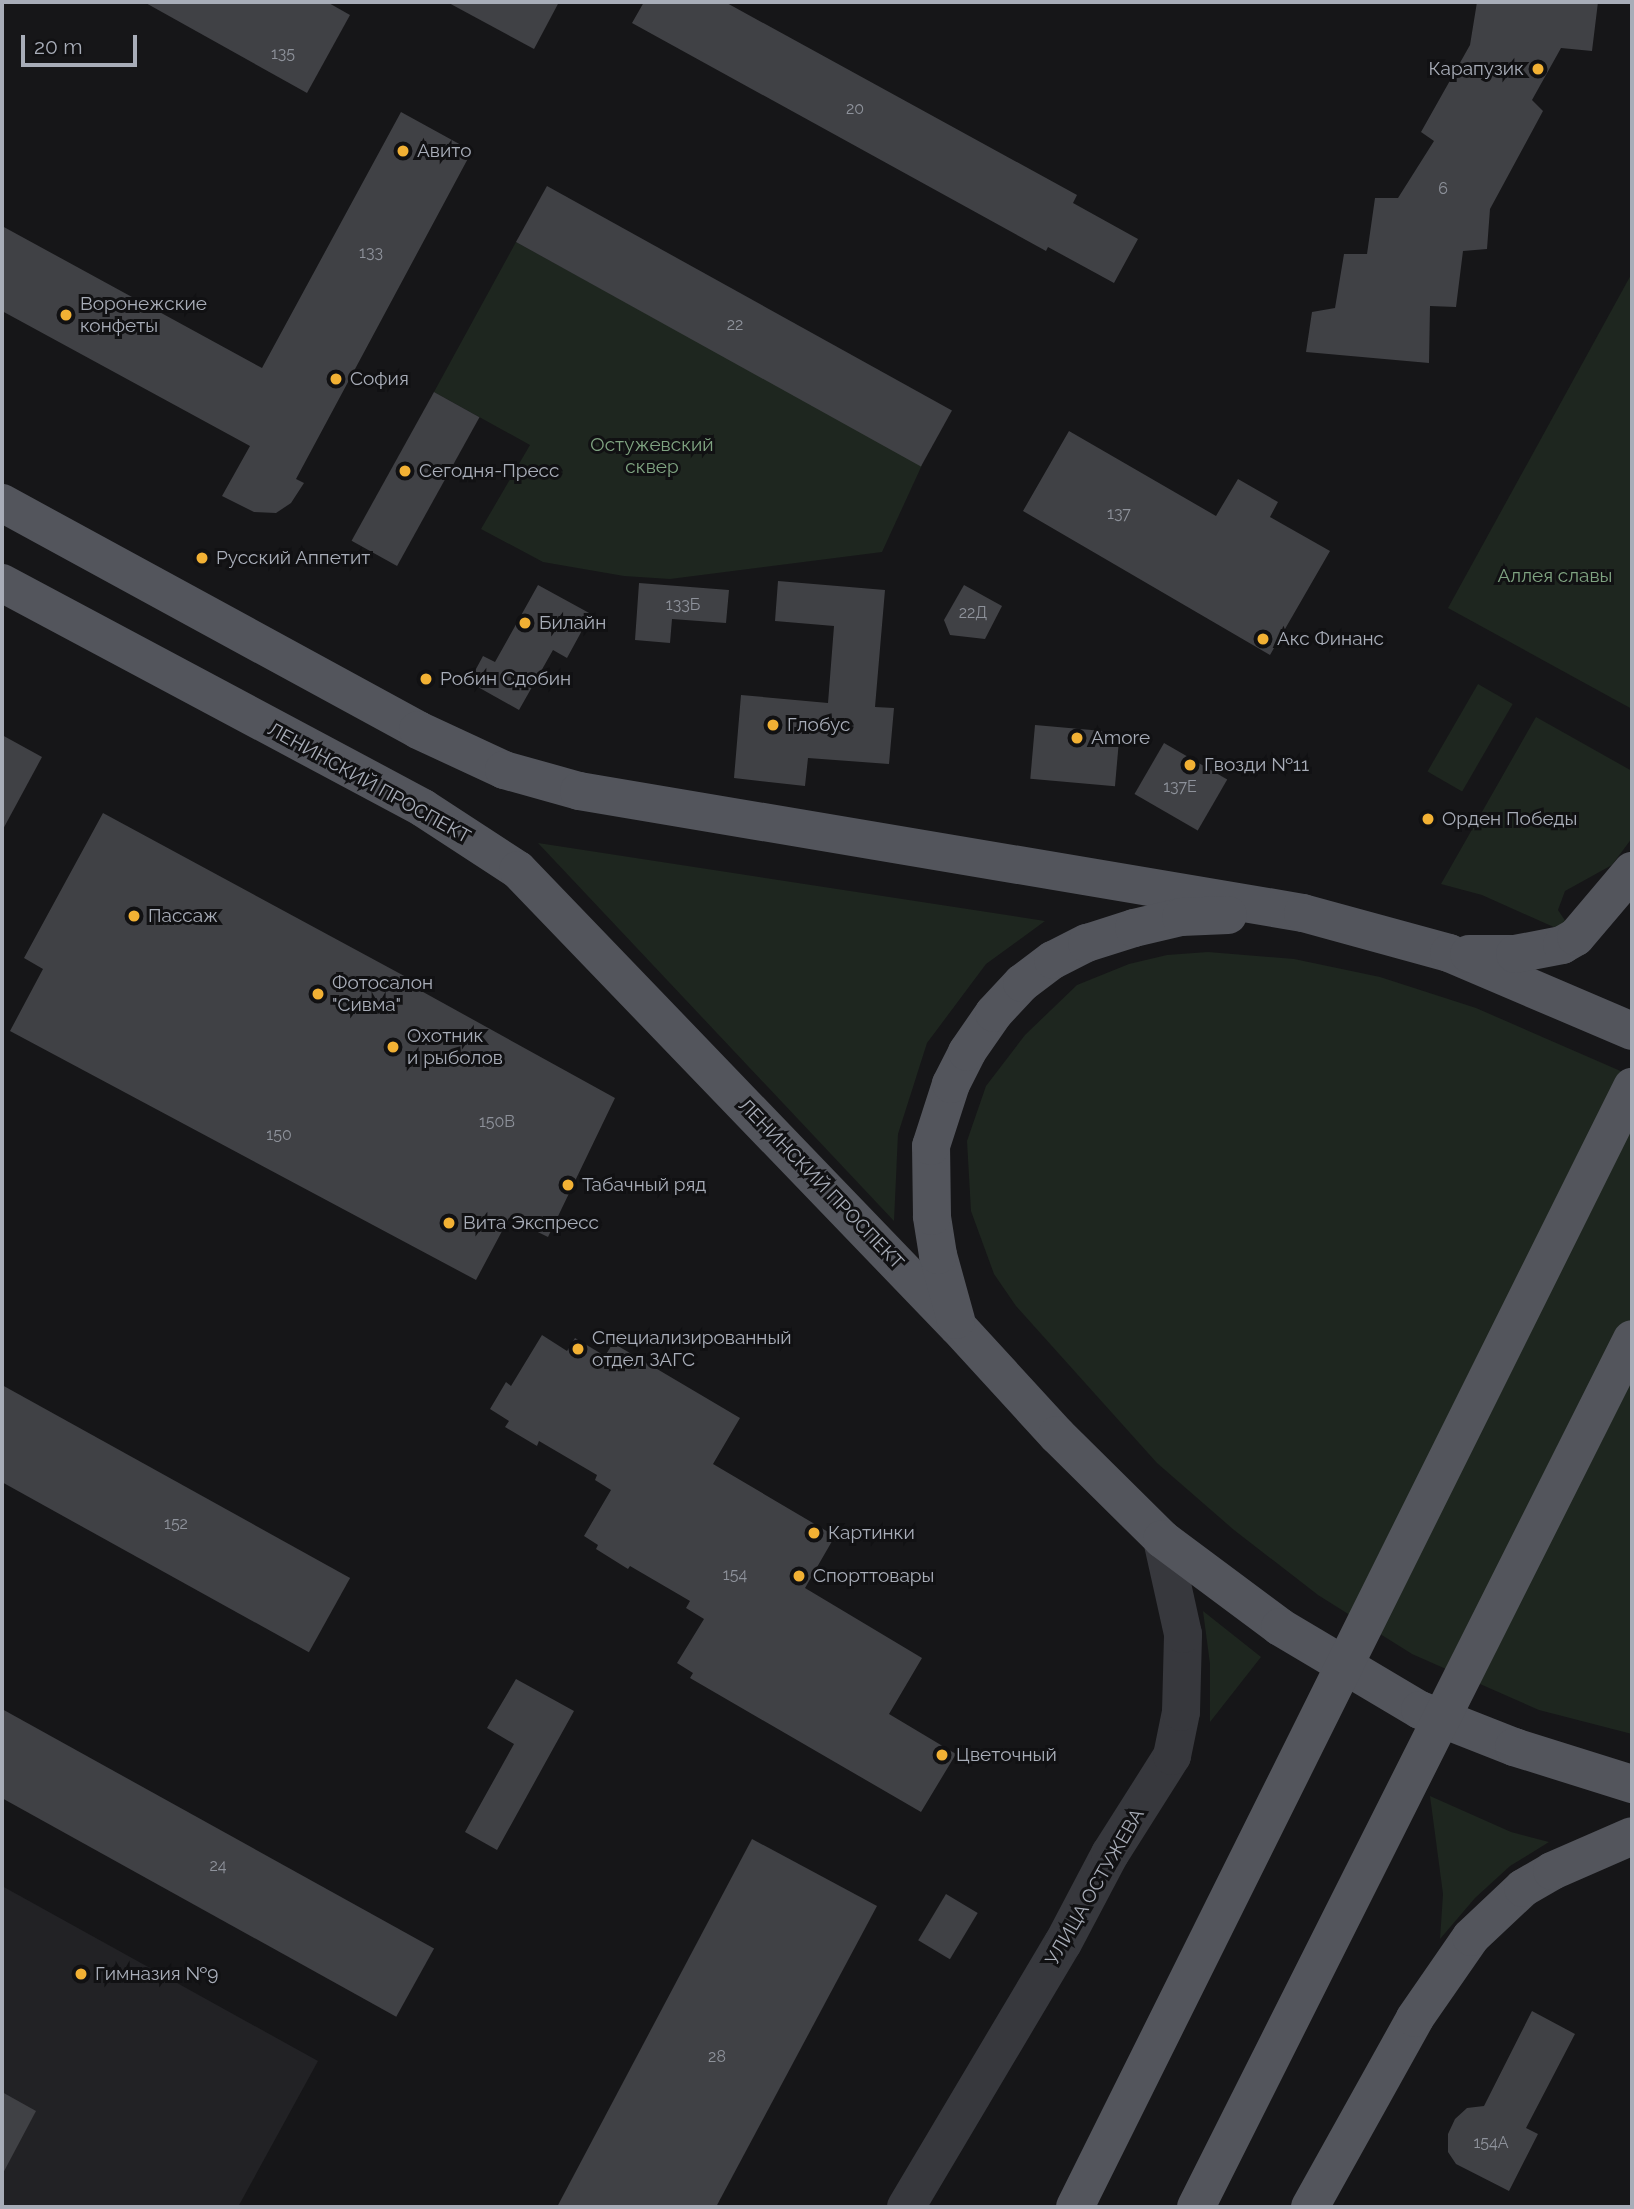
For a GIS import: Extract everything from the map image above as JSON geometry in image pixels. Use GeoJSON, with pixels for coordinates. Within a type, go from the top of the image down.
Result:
{"type":"FeatureCollection","features":[{"type":"Feature","properties":{"kind":"main road"},"geometry":{"type":"LineString","coordinates":[[2,503],[418,730],[503,770],[579,790],[1303,913],[1449,953],[1632,1031]]}},
{"type":"Feature","properties":{"kind":"main road","name":"ЛЕНИНСКИЙ ПРОСПЕКТ"},"geometry":{"type":"LineString","coordinates":[[2,583],[423,808],[518,870],[958,1327],[1058,1436],[1162,1539],[1280,1627],[1420,1710],[1514,1747],[1632,1784]]}},
{"type":"Feature","properties":{"kind":"main road"},"geometry":{"type":"LineString","coordinates":[[1449,953],[1516,954],[1562,945],[1576,937],[1632,871]]}},
{"type":"Feature","properties":{"kind":"main road"},"geometry":{"type":"LineString","coordinates":[[958,1327],[938,1255],[932,1216],[931,1146],[951,1084],[967,1052],[994,1013],[1021,983],[1053,960],[1087,943],[1181,917],[1303,913]]}},
{"type":"Feature","properties":{"kind":"main road"},"geometry":{"type":"LineString","coordinates":[[1075,2207],[1632,1087]]}},
{"type":"Feature","properties":{"kind":"main road"},"geometry":{"type":"LineString","coordinates":[[1196,2207],[1632,1339]]}},
{"type":"Feature","properties":{"kind":"main road"},"geometry":{"type":"LineString","coordinates":[[1310,2207],[1415,2018],[1471,1937],[1523,1888],[1552,1871],[1632,1836]]}},
{"type":"Feature","properties":{"kind":"street","name":"УЛИЦА ОСТУЖЕВА"},"geometry":{"type":"LineString","coordinates":[[906,2207],[1063,1943],[1110,1854],[1172,1756],[1181,1712],[1182,1634],[1162,1539]]}},
{"type":"Feature","properties":{"kind":"shaded area","name":"Гимназия №9"},"geometry":{"type":"Polygon","coordinates":[[[2,1886],[318,2061],[238,2207],[2,2207],[2,1886]]]}},
{"type":"Feature","properties":{"kind":"green space","name":"Остужевский сквер"},"geometry":{"type":"Polygon","coordinates":[[[516,242],[922,465],[882,552],[670,579],[624,576],[543,562],[481,529],[530,445],[434,392],[516,242]]]}},
{"type":"Feature","properties":{"kind":"green space","name":"Аллея славы"},"geometry":{"type":"Polygon","coordinates":[[[1632,273],[1632,709],[1448,608],[1632,273]]]}},
{"type":"Feature","properties":{"kind":"green space"},"geometry":{"type":"Polygon","coordinates":[[[1478,684],[1513,704],[1462,791],[1428,771],[1478,684]]]}},
{"type":"Feature","properties":{"kind":"green space"},"geometry":{"type":"Polygon","coordinates":[[[1536,717],[1632,771],[1632,838],[1612,865],[1565,891],[1558,910],[1576,937],[1482,895],[1441,884],[1536,717]]]}},
{"type":"Feature","properties":{"kind":"green space"},"geometry":{"type":"Polygon","coordinates":[[[538,843],[1045,921],[986,964],[927,1043],[898,1134],[894,1221],[538,843]]]}},
{"type":"Feature","properties":{"kind":"green space"},"geometry":{"type":"Polygon","coordinates":[[[1208,952],[1294,959],[1380,977],[1476,1008],[1632,1076],[1632,1734],[1539,1710],[1412,1654],[1318,1595],[1234,1530],[1157,1463],[1016,1306],[994,1274],[971,1211],[967,1141],[986,1086],[1025,1035],[1077,985],[1129,964],[1167,955],[1208,952]]]}},
{"type":"Feature","properties":{"kind":"green space"},"geometry":{"type":"Polygon","coordinates":[[[1203,1611],[1261,1657],[1210,1722],[1210,1664],[1203,1611]]]}},
{"type":"Feature","properties":{"kind":"green space"},"geometry":{"type":"Polygon","coordinates":[[[1430,1796],[1511,1832],[1549,1842],[1510,1866],[1475,1898],[1440,1939],[1443,1894],[1430,1796]]]}},
{"type":"Feature","properties":{"kind":"building"},"geometry":{"type":"Polygon","coordinates":[[[144,2],[327,2],[350,15],[307,93],[144,2]]]}},
{"type":"Feature","properties":{"kind":"building"},"geometry":{"type":"Polygon","coordinates":[[[447,2],[559,2],[534,49],[447,2]]]}},
{"type":"Feature","properties":{"kind":"building"},"geometry":{"type":"Polygon","coordinates":[[[644,2],[725,2],[1077,195],[1073,203],[1138,239],[1114,283],[1048,247],[1046,251],[632,23],[644,2]]]}},
{"type":"Feature","properties":{"kind":"building"},"geometry":{"type":"Polygon","coordinates":[[[1477,2],[1598,2],[1592,51],[1561,48],[1532,100],[1543,111],[1490,209],[1487,249],[1463,251],[1456,307],[1430,306],[1429,363],[1306,352],[1312,312],[1335,308],[1344,254],[1367,254],[1375,198],[1398,198],[1434,141],[1421,132],[1470,45],[1477,2]]]}},
{"type":"Feature","properties":{"kind":"building"},"geometry":{"type":"Polygon","coordinates":[[[401,112],[472,151],[296,479],[304,483],[291,503],[276,513],[254,512],[222,496],[250,446],[2,311],[2,226],[262,368],[401,112]]]}},
{"type":"Feature","properties":{"kind":"building"},"geometry":{"type":"Polygon","coordinates":[[[547,186],[952,410],[921,466],[516,242],[547,186]]]}},
{"type":"Feature","properties":{"kind":"building"},"geometry":{"type":"Polygon","coordinates":[[[434,392],[479,417],[397,566],[352,541],[434,392]]]}},
{"type":"Feature","properties":{"kind":"building"},"geometry":{"type":"Polygon","coordinates":[[[1069,431],[1216,516],[1238,479],[1278,502],[1270,517],[1330,551],[1270,655],[1023,511],[1069,431]]]}},
{"type":"Feature","properties":{"kind":"building"},"geometry":{"type":"Polygon","coordinates":[[[778,581],[885,590],[875,707],[894,708],[889,764],[808,758],[805,786],[734,778],[741,695],[828,703],[834,626],[775,621],[778,581]]]}},
{"type":"Feature","properties":{"kind":"building"},"geometry":{"type":"Polygon","coordinates":[[[639,583],[729,590],[726,623],[672,619],[670,643],[635,640],[639,583]]]}},
{"type":"Feature","properties":{"kind":"building"},"geometry":{"type":"Polygon","coordinates":[[[538,585],[591,614],[567,658],[553,650],[519,710],[469,682],[483,656],[495,662],[538,585]]]}},
{"type":"Feature","properties":{"kind":"building"},"geometry":{"type":"Polygon","coordinates":[[[964,585],[1002,606],[985,639],[950,635],[944,620],[964,585]]]}},
{"type":"Feature","properties":{"kind":"building"},"geometry":{"type":"Polygon","coordinates":[[[1035,725],[1120,732],[1115,786],[1030,779],[1035,725]]]}},
{"type":"Feature","properties":{"kind":"building"},"geometry":{"type":"Polygon","coordinates":[[[2,735],[42,757],[2,831],[2,735]]]}},
{"type":"Feature","properties":{"kind":"building"},"geometry":{"type":"Polygon","coordinates":[[[1164,743],[1227,780],[1198,831],[1134,794],[1164,743]]]}},
{"type":"Feature","properties":{"kind":"building"},"geometry":{"type":"Polygon","coordinates":[[[103,813],[408,978],[405,982],[615,1098],[548,1237],[509,1218],[476,1280],[10,1031],[43,969],[24,958],[103,813]]]}},
{"type":"Feature","properties":{"kind":"building"},"geometry":{"type":"Polygon","coordinates":[[[542,1335],[567,1351],[575,1338],[605,1356],[613,1343],[740,1418],[713,1464],[835,1536],[805,1588],[922,1658],[889,1714],[956,1754],[921,1812],[690,1678],[693,1673],[677,1663],[704,1619],[686,1608],[690,1601],[630,1566],[628,1569],[596,1549],[598,1545],[584,1536],[611,1490],[595,1480],[597,1475],[539,1441],[537,1446],[505,1427],[509,1421],[490,1409],[506,1382],[511,1386],[542,1335]]]}},
{"type":"Feature","properties":{"kind":"building"},"geometry":{"type":"Polygon","coordinates":[[[2,1385],[350,1578],[309,1652],[2,1482],[2,1385]]]}},
{"type":"Feature","properties":{"kind":"building"},"geometry":{"type":"Polygon","coordinates":[[[516,1679],[574,1711],[497,1850],[465,1832],[514,1744],[487,1728],[516,1679]]]}},
{"type":"Feature","properties":{"kind":"building"},"geometry":{"type":"Polygon","coordinates":[[[2,1709],[434,1948],[396,2017],[2,1798],[2,1709]]]}},
{"type":"Feature","properties":{"kind":"building"},"geometry":{"type":"Polygon","coordinates":[[[752,1839],[877,1906],[716,2207],[557,2207],[752,1839]]]}},
{"type":"Feature","properties":{"kind":"building"},"geometry":{"type":"Polygon","coordinates":[[[946,1894],[978,1913],[950,1959],[918,1940],[946,1894]]]}},
{"type":"Feature","properties":{"kind":"building"},"geometry":{"type":"Polygon","coordinates":[[[1532,2011],[1575,2034],[1526,2128],[1538,2134],[1509,2191],[1456,2164],[1448,2152],[1448,2134],[1455,2119],[1467,2108],[1484,2106],[1532,2011]]]}},
{"type":"Feature","properties":{"kind":"building"},"geometry":{"type":"Polygon","coordinates":[[[2,2092],[36,2111],[2,2175],[2,2092]]]}},
{"type":"Feature","properties":{"kind":"place","name":"Карапузик"},"geometry":{"type":"Point","coordinates":[1538,69]}},
{"type":"Feature","properties":{"kind":"place","name":"Авито"},"geometry":{"type":"Point","coordinates":[403,151]}},
{"type":"Feature","properties":{"kind":"place","name":"Воронежские конфеты"},"geometry":{"type":"Point","coordinates":[66,315]}},
{"type":"Feature","properties":{"kind":"place","name":"София"},"geometry":{"type":"Point","coordinates":[336,379]}},
{"type":"Feature","properties":{"kind":"place","name":"Сегодня-Пресс"},"geometry":{"type":"Point","coordinates":[405,471]}},
{"type":"Feature","properties":{"kind":"place","name":"Русский Аппетит"},"geometry":{"type":"Point","coordinates":[202,558]}},
{"type":"Feature","properties":{"kind":"place","name":"Билайн"},"geometry":{"type":"Point","coordinates":[525,623]}},
{"type":"Feature","properties":{"kind":"place","name":"Акс Финанс"},"geometry":{"type":"Point","coordinates":[1263,639]}},
{"type":"Feature","properties":{"kind":"place","name":"Робин Сдобин"},"geometry":{"type":"Point","coordinates":[426,679]}},
{"type":"Feature","properties":{"kind":"place","name":"Глобус"},"geometry":{"type":"Point","coordinates":[773,725]}},
{"type":"Feature","properties":{"kind":"place","name":"Amore"},"geometry":{"type":"Point","coordinates":[1077,738]}},
{"type":"Feature","properties":{"kind":"place","name":"Гвозди №11"},"geometry":{"type":"Point","coordinates":[1190,765]}},
{"type":"Feature","properties":{"kind":"place","name":"Орден Победы"},"geometry":{"type":"Point","coordinates":[1428,819]}},
{"type":"Feature","properties":{"kind":"place","name":"Пассаж"},"geometry":{"type":"Point","coordinates":[134,916]}},
{"type":"Feature","properties":{"kind":"place","name":"Фотосалон \"Сивма\""},"geometry":{"type":"Point","coordinates":[318,994]}},
{"type":"Feature","properties":{"kind":"place","name":"Охотник и рыболов"},"geometry":{"type":"Point","coordinates":[393,1047]}},
{"type":"Feature","properties":{"kind":"place","name":"Табачный ряд"},"geometry":{"type":"Point","coordinates":[568,1185]}},
{"type":"Feature","properties":{"kind":"place","name":"Вита Экспресс"},"geometry":{"type":"Point","coordinates":[449,1223]}},
{"type":"Feature","properties":{"kind":"place","name":"Специализированный отдел ЗАГС"},"geometry":{"type":"Point","coordinates":[578,1349]}},
{"type":"Feature","properties":{"kind":"place","name":"Картинки"},"geometry":{"type":"Point","coordinates":[814,1533]}},
{"type":"Feature","properties":{"kind":"place","name":"Спорттовары"},"geometry":{"type":"Point","coordinates":[799,1576]}},
{"type":"Feature","properties":{"kind":"place","name":"Цветочный"},"geometry":{"type":"Point","coordinates":[942,1755]}},
{"type":"Feature","properties":{"kind":"place","name":"Гимназия №9"},"geometry":{"type":"Point","coordinates":[81,1974]}}]}
